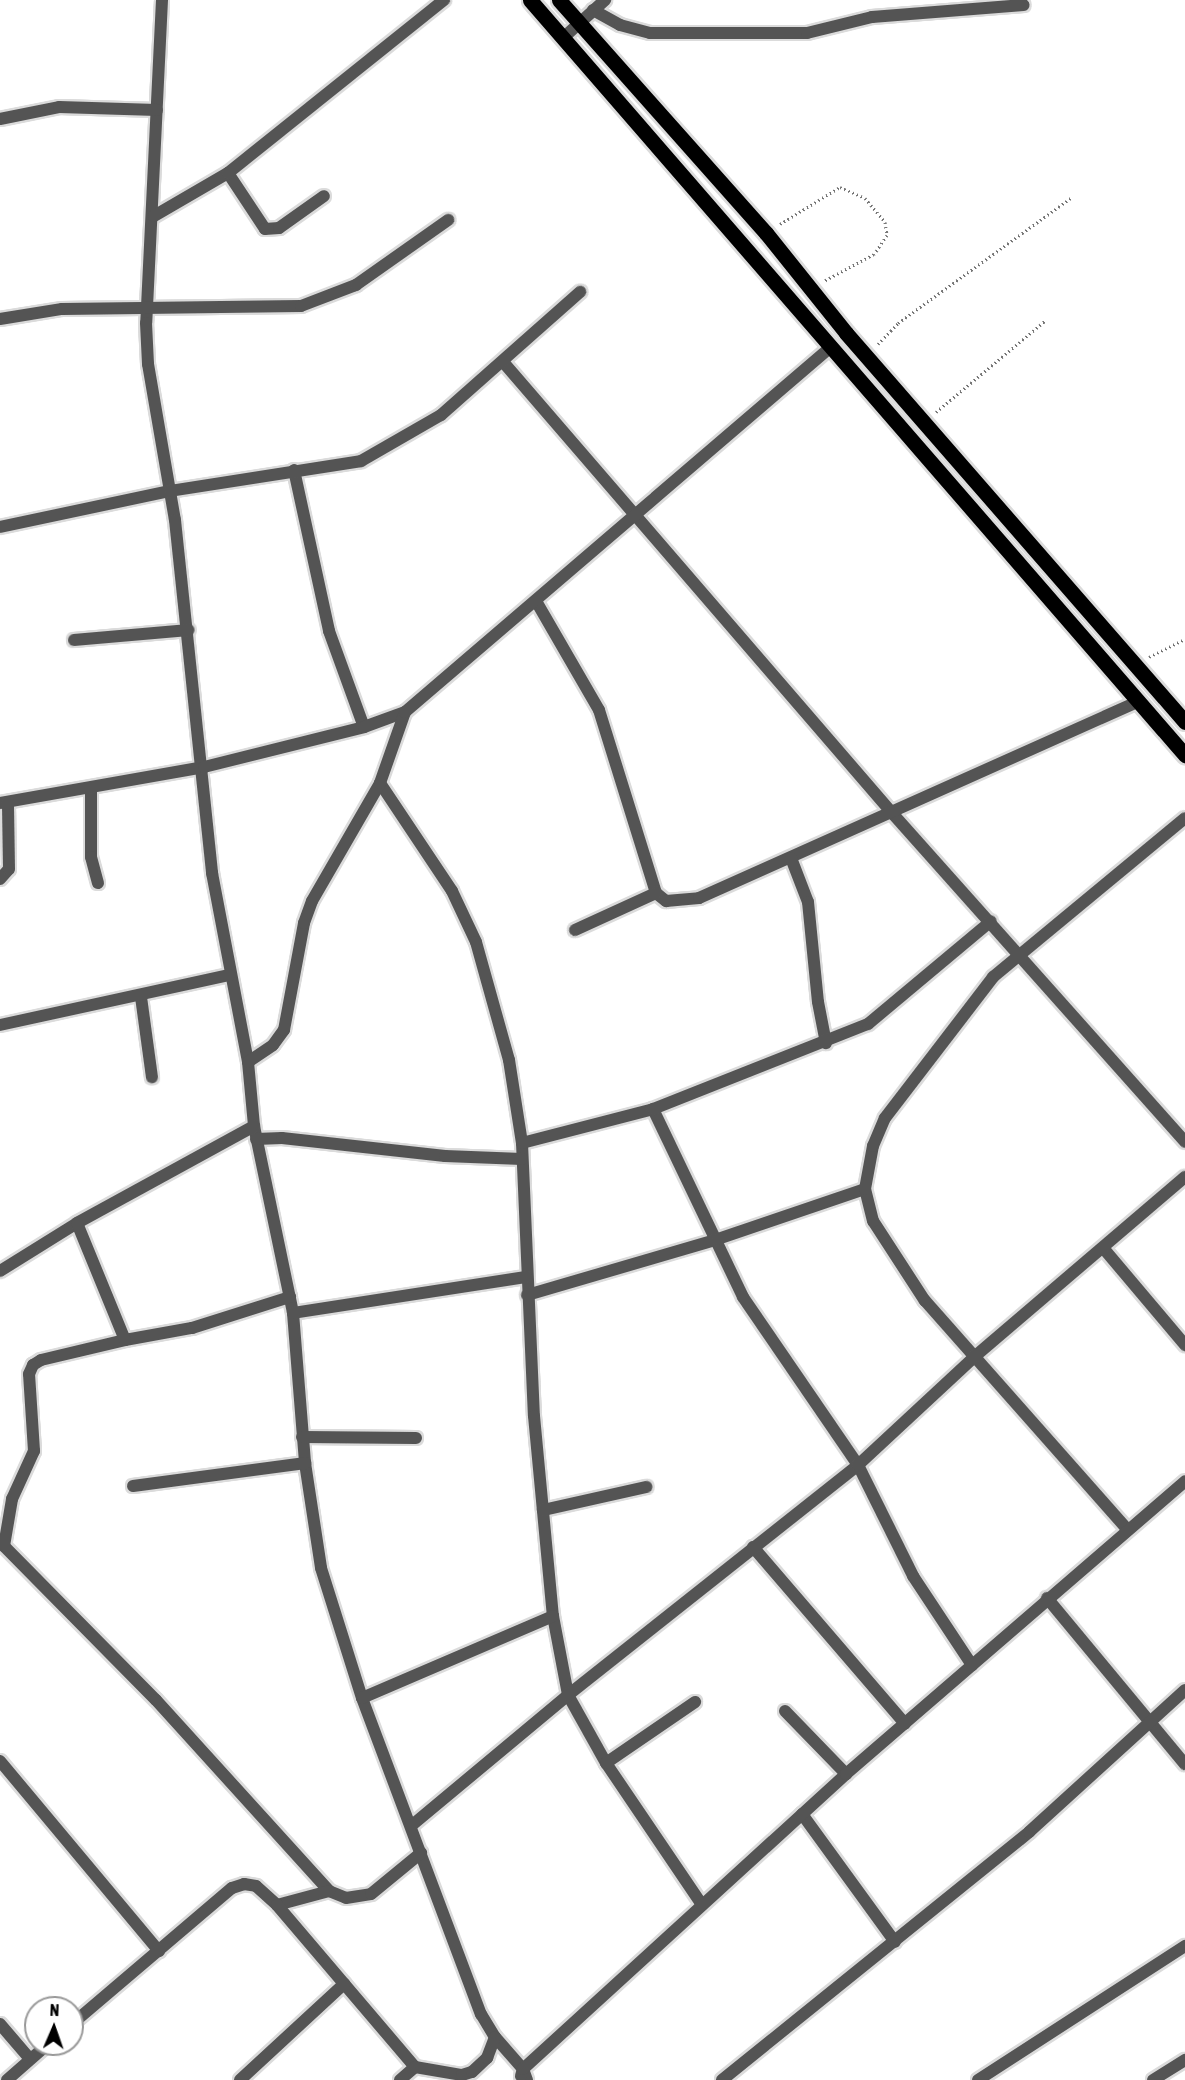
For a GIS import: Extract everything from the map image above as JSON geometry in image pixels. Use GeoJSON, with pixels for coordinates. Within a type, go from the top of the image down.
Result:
{"type":"FeatureCollection","features":[{"type":"Feature","properties":{"kind":"main road"},"geometry":{"type":"LineString","coordinates":[[530,0],[1185,755]]}},
{"type":"Feature","properties":{"kind":"main road"},"geometry":{"type":"LineString","coordinates":[[560,0],[766,233],[870,359],[1185,722]]}},
{"type":"Feature","properties":{"kind":"street"},"geometry":{"type":"LineString","coordinates":[[162,0],[154,216],[146,311],[152,402],[170,491],[189,630],[204,767],[212,873],[248,1062],[256,1139],[293,1314],[305,1463],[327,1596],[362,1698],[482,2014],[495,2037],[524,2076],[702,1905],[846,1774],[1127,1528],[1185,1481]]}},
{"type":"Feature","properties":{"kind":"street"},"geometry":{"type":"LineString","coordinates":[[154,216],[228,173],[444,0]]}},
{"type":"Feature","properties":{"kind":"street"},"geometry":{"type":"LineString","coordinates":[[563,38],[605,0]]}},
{"type":"Feature","properties":{"kind":"street"},"geometry":{"type":"LineString","coordinates":[[593,10],[620,25],[650,33],[807,33],[872,16],[1024,5]]}},
{"type":"Feature","properties":{"kind":"street"},"geometry":{"type":"LineString","coordinates":[[0,119],[59,107],[157,110]]}},
{"type":"Feature","properties":{"kind":"street"},"geometry":{"type":"LineString","coordinates":[[228,173],[266,229],[279,228],[324,196]]}},
{"type":"Feature","properties":{"kind":"street"},"geometry":{"type":"LineString","coordinates":[[0,320],[62,309],[146,311],[301,306],[323,300],[356,285],[448,220]]}},
{"type":"Feature","properties":{"kind":"street"},"geometry":{"type":"LineString","coordinates":[[0,527],[170,491],[361,461],[377,454],[441,415],[504,363],[580,292]]}},
{"type":"Feature","properties":{"kind":"street"},"geometry":{"type":"LineString","coordinates":[[0,879],[9,869],[4,803],[204,767],[364,727],[405,712],[536,601],[635,511],[832,346]]}},
{"type":"Feature","properties":{"kind":"street"},"geometry":{"type":"LineString","coordinates":[[504,363],[635,511],[894,814],[1185,1142]]}},
{"type":"Feature","properties":{"kind":"street"},"geometry":{"type":"LineString","coordinates":[[294,470],[329,631],[364,727]]}},
{"type":"Feature","properties":{"kind":"street"},"geometry":{"type":"LineString","coordinates":[[536,601],[581,672],[599,711],[656,892],[666,901],[699,898],[894,814],[1137,702]]}},
{"type":"Feature","properties":{"kind":"street"},"geometry":{"type":"LineString","coordinates":[[74,640],[189,630]]}},
{"type":"Feature","properties":{"kind":"street"},"geometry":{"type":"LineString","coordinates":[[248,1062],[273,1045],[284,1030],[304,923],[312,901],[380,783],[405,712]]}},
{"type":"Feature","properties":{"kind":"street"},"geometry":{"type":"LineString","coordinates":[[380,783],[452,891],[476,942],[509,1060],[522,1143],[527,1295],[543,1510],[553,1616],[568,1695],[606,1762],[702,1905]]}},
{"type":"Feature","properties":{"kind":"street"},"geometry":{"type":"LineString","coordinates":[[91,789],[91,857],[98,883]]}},
{"type":"Feature","properties":{"kind":"street"},"geometry":{"type":"LineString","coordinates":[[1127,1528],[973,1358],[925,1301],[873,1221],[865,1190],[873,1146],[885,1118],[993,977],[1185,818]]}},
{"type":"Feature","properties":{"kind":"street"},"geometry":{"type":"LineString","coordinates":[[791,858],[808,902],[818,1002],[826,1043]]}},
{"type":"Feature","properties":{"kind":"street"},"geometry":{"type":"LineString","coordinates":[[575,930],[656,892]]}},
{"type":"Feature","properties":{"kind":"street"},"geometry":{"type":"LineString","coordinates":[[522,1143],[653,1109],[826,1043],[885,1012],[991,921]]}},
{"type":"Feature","properties":{"kind":"street"},"geometry":{"type":"LineString","coordinates":[[0,1025],[141,997],[230,975]]}},
{"type":"Feature","properties":{"kind":"street"},"geometry":{"type":"LineString","coordinates":[[141,997],[152,1077]]}},
{"type":"Feature","properties":{"kind":"street"},"geometry":{"type":"LineString","coordinates":[[653,1109],[718,1239],[743,1297],[858,1466],[913,1576],[972,1665]]}},
{"type":"Feature","properties":{"kind":"street"},"geometry":{"type":"LineString","coordinates":[[0,1271],[77,1223],[254,1126]]}},
{"type":"Feature","properties":{"kind":"street"},"geometry":{"type":"LineString","coordinates":[[256,1139],[312,1141],[445,1156],[522,1159]]}},
{"type":"Feature","properties":{"kind":"street"},"geometry":{"type":"LineString","coordinates":[[411,1826],[568,1695],[858,1466],[973,1358],[1104,1249],[1185,1176]]}},
{"type":"Feature","properties":{"kind":"street"},"geometry":{"type":"LineString","coordinates":[[527,1295],[718,1239],[865,1190]]}},
{"type":"Feature","properties":{"kind":"street"},"geometry":{"type":"LineString","coordinates":[[77,1223],[125,1340]]}},
{"type":"Feature","properties":{"kind":"street"},"geometry":{"type":"LineString","coordinates":[[1104,1249],[1185,1346]]}},
{"type":"Feature","properties":{"kind":"street"},"geometry":{"type":"LineString","coordinates":[[293,1314],[526,1277]]}},
{"type":"Feature","properties":{"kind":"street"},"geometry":{"type":"LineString","coordinates":[[290,1297],[192,1328],[41,1359],[33,1365],[29,1374],[34,1451],[6,1501],[2,1544],[156,1700],[329,1891],[346,1898],[371,1894],[422,1853]]}},
{"type":"Feature","properties":{"kind":"street"},"geometry":{"type":"LineString","coordinates":[[302,1437],[416,1438]]}},
{"type":"Feature","properties":{"kind":"street"},"geometry":{"type":"LineString","coordinates":[[133,1486],[305,1463]]}},
{"type":"Feature","properties":{"kind":"street"},"geometry":{"type":"LineString","coordinates":[[543,1510],[646,1487]]}},
{"type":"Feature","properties":{"kind":"street"},"geometry":{"type":"LineString","coordinates":[[753,1547],[905,1724]]}},
{"type":"Feature","properties":{"kind":"street"},"geometry":{"type":"LineString","coordinates":[[1047,1598],[1151,1720],[1185,1764]]}},
{"type":"Feature","properties":{"kind":"street"},"geometry":{"type":"LineString","coordinates":[[362,1698],[553,1616]]}},
{"type":"Feature","properties":{"kind":"street"},"geometry":{"type":"LineString","coordinates":[[722,2080],[1029,1832],[1185,1690]]}},
{"type":"Feature","properties":{"kind":"street"},"geometry":{"type":"LineString","coordinates":[[606,1762],[695,1702]]}},
{"type":"Feature","properties":{"kind":"street"},"geometry":{"type":"LineString","coordinates":[[785,1711],[846,1774]]}},
{"type":"Feature","properties":{"kind":"street"},"geometry":{"type":"LineString","coordinates":[[0,1761],[159,1951]]}},
{"type":"Feature","properties":{"kind":"street"},"geometry":{"type":"LineString","coordinates":[[802,1814],[895,1942]]}},
{"type":"Feature","properties":{"kind":"street"},"geometry":{"type":"LineString","coordinates":[[84,2014],[232,1888],[244,1884],[256,1886],[277,1905],[415,2067],[462,2075],[472,2072],[487,2058],[495,2037]]}},
{"type":"Feature","properties":{"kind":"street"},"geometry":{"type":"LineString","coordinates":[[277,1905],[329,1891]]}},
{"type":"Feature","properties":{"kind":"street"},"geometry":{"type":"LineString","coordinates":[[978,2080],[1185,1946]]}},
{"type":"Feature","properties":{"kind":"street"},"geometry":{"type":"LineString","coordinates":[[240,2080],[344,1984]]}},
{"type":"Feature","properties":{"kind":"street"},"geometry":{"type":"LineString","coordinates":[[0,2024],[30,2059]]}},
{"type":"Feature","properties":{"kind":"street"},"geometry":{"type":"LineString","coordinates":[[7,2080],[34,2056]]}},
{"type":"Feature","properties":{"kind":"street"},"geometry":{"type":"LineString","coordinates":[[1153,2080],[1185,2060]]}},
{"type":"Feature","properties":{"kind":"street"},"geometry":{"type":"LineString","coordinates":[[400,2080],[415,2067]]}},
{"type":"Feature","properties":{"kind":"path"},"geometry":{"type":"LineString","coordinates":[[766,233],[840,187],[865,198],[885,222],[887,235],[883,245],[853,268],[811,287]]}},
{"type":"Feature","properties":{"kind":"path"},"geometry":{"type":"LineString","coordinates":[[870,359],[881,338],[898,323],[1072,197]]}},
{"type":"Feature","properties":{"kind":"path"},"geometry":{"type":"LineString","coordinates":[[926,421],[1046,320]]}},
{"type":"Feature","properties":{"kind":"path"},"geometry":{"type":"LineString","coordinates":[[1136,663],[1185,639]]}}]}
